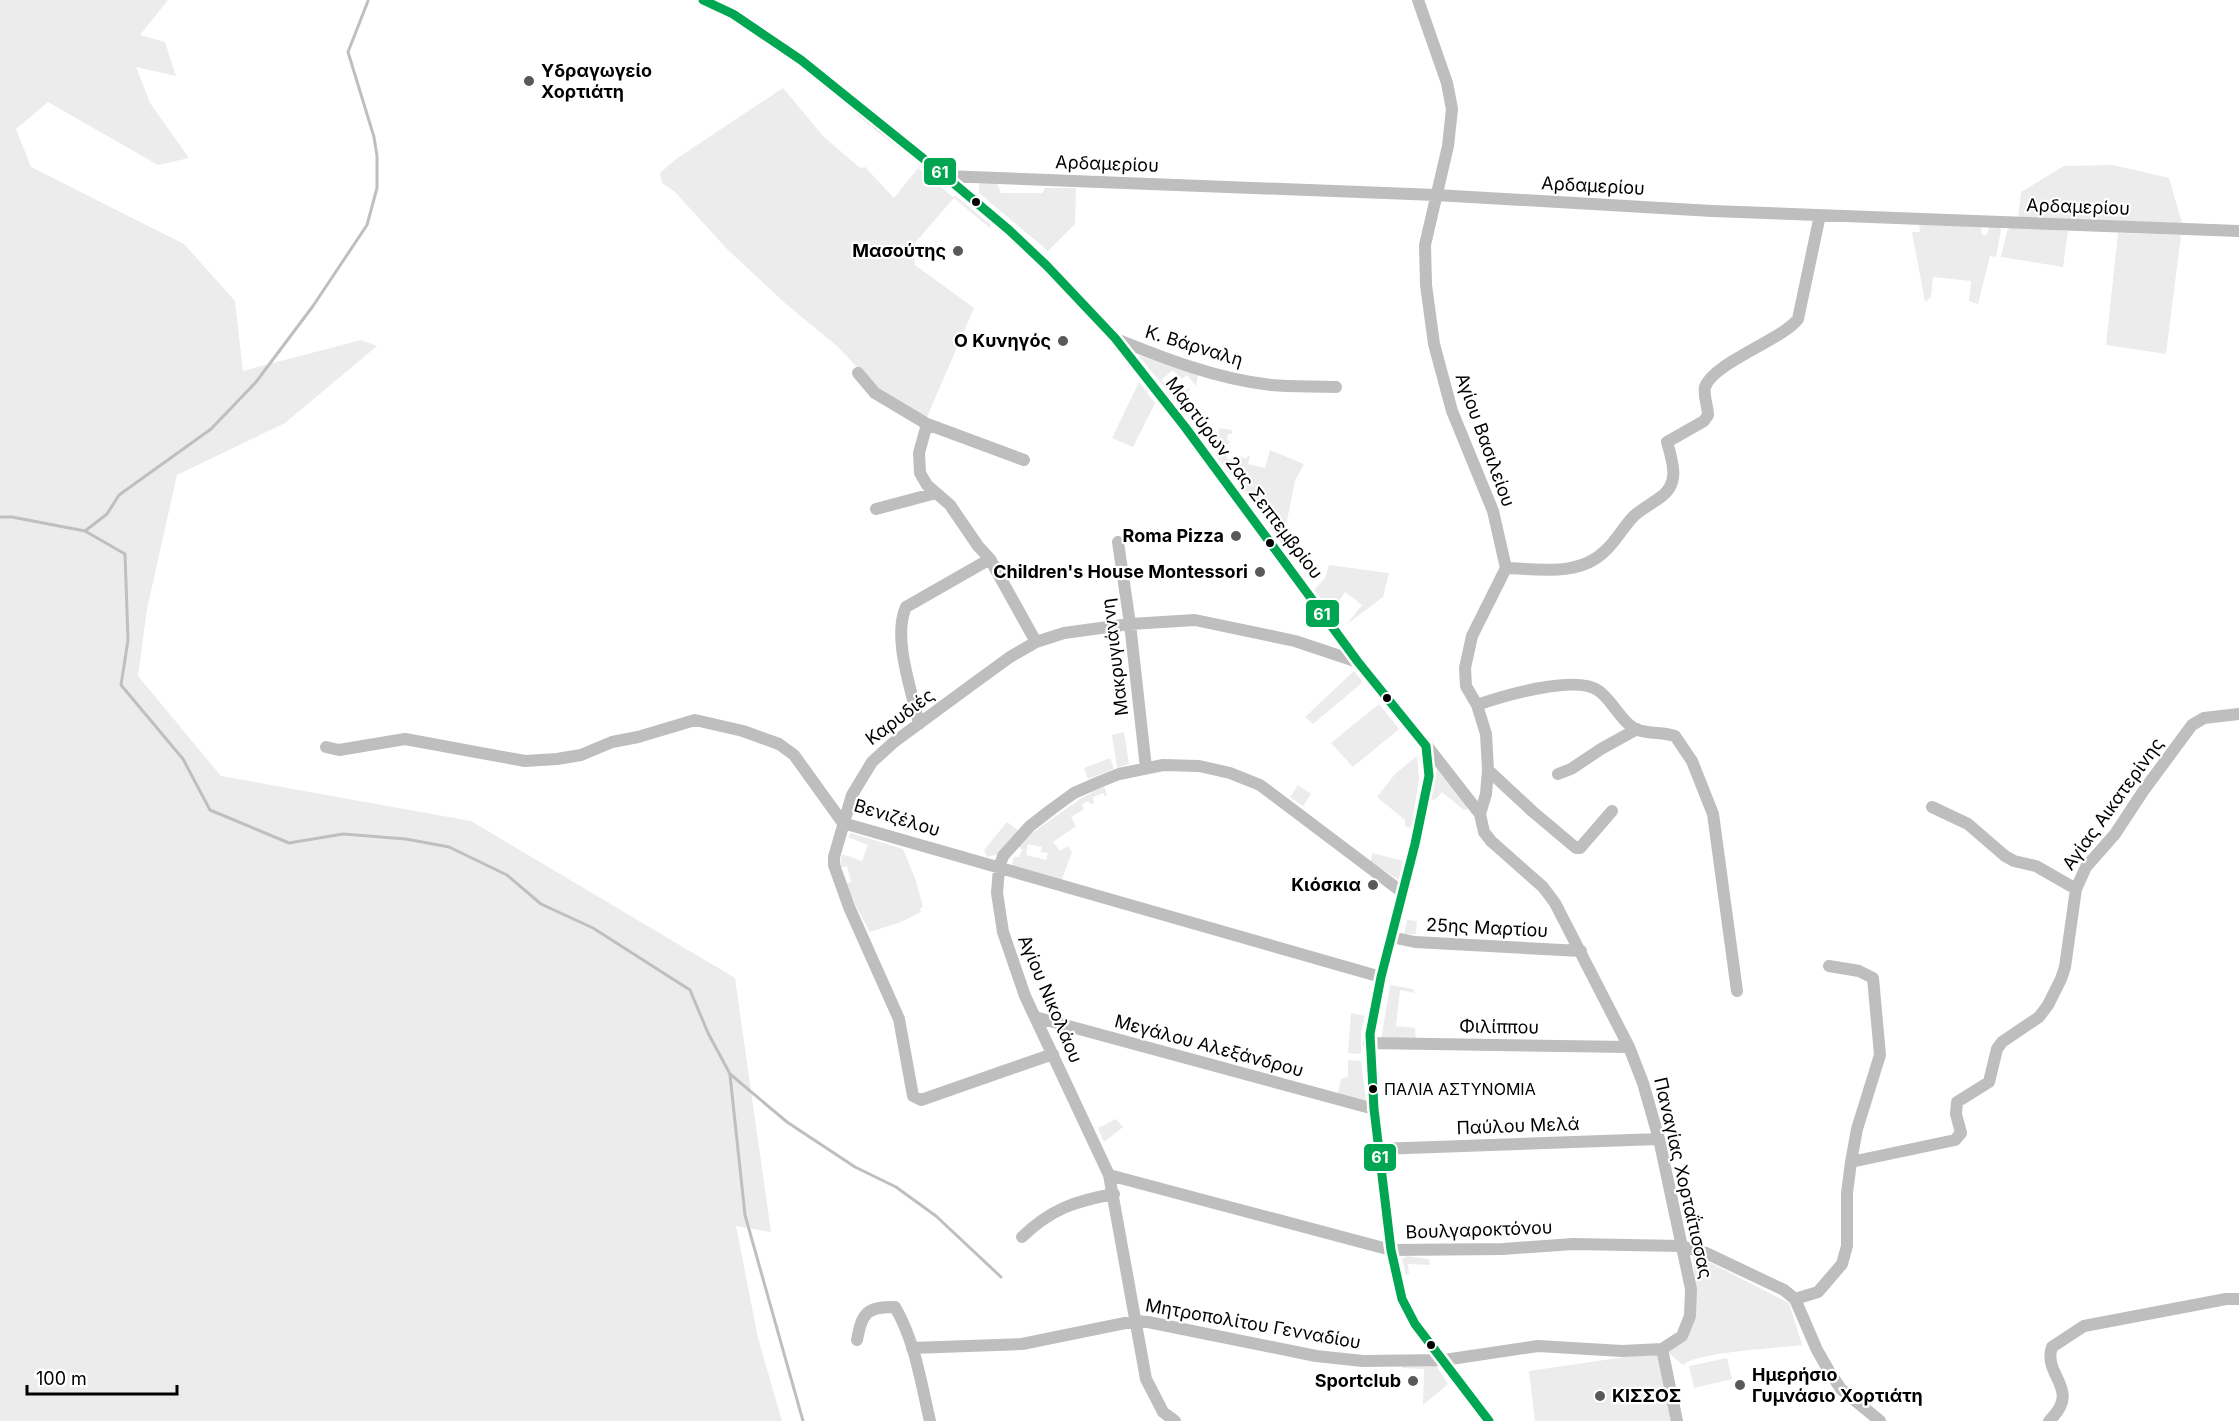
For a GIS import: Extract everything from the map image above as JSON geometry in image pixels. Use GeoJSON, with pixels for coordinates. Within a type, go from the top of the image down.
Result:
{"type":"FeatureCollection","features":[{"type":"Feature","properties":{"kind":"street","name":"Μαρτύρων 2ας Σεπτεμβρίου"},"geometry":{"type":"LineString","coordinates":[[703,0],[733,14],[801,60],[861,111],[945,176],[1034,253],[1115,338],[1185,427],[1358,662],[1426,746]]}},
{"type":"Feature","properties":{"kind":"street","name":"Αγίου Βασιλείου"},"geometry":{"type":"LineString","coordinates":[[1418,0],[1447,83],[1452,109],[1448,146],[1425,245],[1426,285],[1434,344],[1452,411],[1493,511],[1506,568]]}},
{"type":"Feature","properties":{"kind":"street","name":"Αρδαμερίου"},"geometry":{"type":"LineString","coordinates":[[945,176],[1436,195],[1700,210],[2239,231]]}},
{"type":"Feature","properties":{"kind":"street"},"geometry":{"type":"LineString","coordinates":[[1480,814],[1486,794],[1488,770],[1486,734],[1477,705],[1466,686],[1465,668],[1472,636],[1506,568],[1548,571],[1577,567],[1604,553],[1634,515],[1669,491],[1673,483],[1674,469],[1667,442],[1704,421],[1708,415],[1704,394],[1706,384],[1747,352],[1792,328],[1798,319],[1820,215]]}},
{"type":"Feature","properties":{"kind":"street","name":"Κ. Βάρναλη"},"geometry":{"type":"LineString","coordinates":[[1115,338],[1202,371],[1238,380],[1272,385],[1336,387]]}},
{"type":"Feature","properties":{"kind":"street"},"geometry":{"type":"LineString","coordinates":[[858,374],[875,393],[927,424],[1024,460]]}},
{"type":"Feature","properties":{"kind":"street"},"geometry":{"type":"LineString","coordinates":[[927,424],[919,453],[920,473],[927,485],[950,505],[978,546],[990,559],[1036,642]]}},
{"type":"Feature","properties":{"kind":"street"},"geometry":{"type":"LineString","coordinates":[[876,508],[936,493]]}},
{"type":"Feature","properties":{"kind":"street","name":"Μακρυγιάννη"},"geometry":{"type":"LineString","coordinates":[[1118,542],[1130,624],[1146,768]]}},
{"type":"Feature","properties":{"kind":"street"},"geometry":{"type":"LineString","coordinates":[[920,723],[900,633],[902,615],[906,607],[990,559]]}},
{"type":"Feature","properties":{"kind":"street","name":"Καρυδιές"},"geometry":{"type":"LineString","coordinates":[[1053,1054],[921,1100],[913,1096],[899,1019],[849,907],[834,865],[852,795],[872,762],[920,723],[1010,657],[1036,642],[1064,633],[1130,624],[1195,620],[1295,640],[1358,662]]}},
{"type":"Feature","properties":{"kind":"street"},"geometry":{"type":"LineString","coordinates":[[1477,705],[1544,687],[1577,685],[1591,687],[1599,691],[1636,729],[1675,736],[1692,761],[1713,814],[1737,991]]}},
{"type":"Feature","properties":{"kind":"street","name":"Αγίας Αικατερίνης"},"geometry":{"type":"LineString","coordinates":[[1851,1162],[1955,1140],[1959,1137],[1961,1133],[1956,1114],[1957,1102],[1989,1082],[1997,1049],[2002,1042],[2039,1017],[2061,979],[2065,967],[2076,889],[2086,867],[2115,834],[2192,725],[2204,718],[2239,714]]}},
{"type":"Feature","properties":{"kind":"street","name":"Βενιζέλου"},"geometry":{"type":"LineString","coordinates":[[326,747],[339,750],[405,739],[525,761],[581,755],[612,741],[638,737],[695,720],[743,730],[779,744],[794,755],[843,823],[1381,977]]}},
{"type":"Feature","properties":{"kind":"street"},"geometry":{"type":"LineString","coordinates":[[1558,774],[1571,769],[1636,729]]}},
{"type":"Feature","properties":{"kind":"street"},"geometry":{"type":"LineString","coordinates":[[1426,746],[1429,776],[1415,844],[1381,977],[1369,1043],[1374,1109],[1390,1250],[1402,1299],[1415,1324],[1488,1421]]}},
{"type":"Feature","properties":{"kind":"street","name":"Παναγίας Χορταΐτισσας"},"geometry":{"type":"LineString","coordinates":[[1426,746],[1480,814],[1484,832],[1491,841],[1543,887],[1555,903],[1629,1047],[1643,1083],[1659,1139],[1691,1289],[1690,1316],[1682,1336],[1662,1349]]}},
{"type":"Feature","properties":{"kind":"street","name":"Αγίου Νικολάου"},"geometry":{"type":"LineString","coordinates":[[1175,1421],[1163,1412],[1146,1379],[1140,1358],[1109,1175],[1013,966],[1003,932],[997,893],[999,868],[1004,856],[1030,826],[1067,798],[1098,782],[1163,765],[1199,766],[1250,780],[1402,892]]}},
{"type":"Feature","properties":{"kind":"street"},"geometry":{"type":"LineString","coordinates":[[1488,770],[1576,848],[1580,848],[1612,811]]}},
{"type":"Feature","properties":{"kind":"street"},"geometry":{"type":"LineString","coordinates":[[1932,807],[1968,824],[2005,856],[2036,866],[2076,889]]}},
{"type":"Feature","properties":{"kind":"street","name":"25ης Μαρτίου"},"geometry":{"type":"LineString","coordinates":[[1391,937],[1415,942],[1581,951]]}},
{"type":"Feature","properties":{"kind":"street"},"geometry":{"type":"LineString","coordinates":[[1829,966],[1859,971],[1873,978],[1880,1055],[1857,1129],[1847,1193],[1847,1246],[1842,1264],[1818,1292],[1796,1299],[1816,1350],[1841,1389],[1880,1421]]}},
{"type":"Feature","properties":{"kind":"street","name":"Μεγάλου Αλεξάνδρου"},"geometry":{"type":"LineString","coordinates":[[1035,1017],[1374,1109]]}},
{"type":"Feature","properties":{"kind":"street","name":"Φιλίππου"},"geometry":{"type":"LineString","coordinates":[[1369,1043],[1629,1047]]}},
{"type":"Feature","properties":{"kind":"street","name":"Παύλου Μελά"},"geometry":{"type":"LineString","coordinates":[[1379,1149],[1659,1139]]}},
{"type":"Feature","properties":{"kind":"street","name":"Βουλγαροκτόνου"},"geometry":{"type":"LineString","coordinates":[[1109,1175],[1390,1250],[1503,1249],[1573,1244],[1681,1246],[1706,1254],[1784,1290],[1796,1299]]}},
{"type":"Feature","properties":{"kind":"street"},"geometry":{"type":"LineString","coordinates":[[1023,1237],[1038,1222],[1078,1201],[1113,1194]]}},
{"type":"Feature","properties":{"kind":"street"},"geometry":{"type":"LineString","coordinates":[[2049,1421],[2059,1412],[2063,1404],[2063,1394],[2050,1350],[2084,1326],[2226,1299],[2239,1299]]}},
{"type":"Feature","properties":{"kind":"street"},"geometry":{"type":"LineString","coordinates":[[857,1340],[860,1322],[868,1311],[882,1307],[895,1307],[903,1320],[912,1348],[930,1421]]}},
{"type":"Feature","properties":{"kind":"street","name":"Μητροπολίτου Γενναδίου"},"geometry":{"type":"LineString","coordinates":[[912,1348],[1022,1344],[1135,1321],[1329,1359],[1380,1362],[1444,1360],[1538,1346],[1622,1351],[1662,1349]]}},
{"type":"Feature","properties":{"kind":"street"},"geometry":{"type":"LineString","coordinates":[[1662,1349],[1677,1421]]}},
{"type":"Feature","properties":{"kind":"street"},"geometry":{"type":"LineString","coordinates":[[1154,1421],[1163,1412]]}},
{"type":"Feature","properties":{"kind":"shaded area"},"geometry":{"type":"Polygon","coordinates":[[[0,0],[168,0],[140,35],[165,42],[176,76],[136,67],[150,103],[189,158],[158,165],[48,102],[16,129],[31,167],[184,244],[235,301],[243,371],[361,340],[377,346],[285,423],[177,475],[147,609],[138,676],[221,776],[471,821],[735,978],[771,1232],[736,1226],[758,1338],[782,1421],[0,1421],[0,0]]]}},
{"type":"Feature","properties":{"kind":"shaded area"},"geometry":{"type":"Polygon","coordinates":[[[783,88],[823,136],[860,168],[865,167],[894,198],[918,168],[953,197],[956,196],[991,223],[990,228],[954,198],[913,245],[915,265],[974,308],[927,417],[880,392],[837,346],[786,304],[727,249],[675,192],[662,183],[660,173],[676,159],[783,88]]]}},
{"type":"Feature","properties":{"kind":"shaded area"},"geometry":{"type":"Polygon","coordinates":[[[2113,165],[2169,178],[2182,223],[2018,218],[2021,192],[2064,166],[2113,165]]]}},
{"type":"Feature","properties":{"kind":"shaded area"},"geometry":{"type":"Polygon","coordinates":[[[997,183],[1001,193],[1042,193],[1045,188],[1076,188],[1075,224],[1048,251],[979,193],[979,184],[997,183]]]}},
{"type":"Feature","properties":{"kind":"shaded area"},"geometry":{"type":"Polygon","coordinates":[[[1919,223],[1981,227],[1982,235],[1987,235],[1989,227],[1999,226],[2001,230],[1996,257],[1990,256],[1978,304],[1969,301],[1971,281],[1933,277],[1931,297],[1925,302],[1912,232],[1920,232],[1919,223]]]}},
{"type":"Feature","properties":{"kind":"shaded area"},"geometry":{"type":"Polygon","coordinates":[[[2012,227],[2068,231],[2063,267],[2001,257],[2007,231],[2012,227]]]}},
{"type":"Feature","properties":{"kind":"shaded area"},"geometry":{"type":"Polygon","coordinates":[[[2118,233],[2181,235],[2166,354],[2106,345],[2118,233]]]}},
{"type":"Feature","properties":{"kind":"shaded area"},"geometry":{"type":"Polygon","coordinates":[[[1138,355],[1198,375],[1196,386],[1187,375],[1182,379],[1173,370],[1161,380],[1177,397],[1189,388],[1190,390],[1175,400],[1138,355]]]}},
{"type":"Feature","properties":{"kind":"shaded area"},"geometry":{"type":"Polygon","coordinates":[[[1139,382],[1155,403],[1133,447],[1112,438],[1139,382]]]}},
{"type":"Feature","properties":{"kind":"shaded area"},"geometry":{"type":"Polygon","coordinates":[[[1219,428],[1232,430],[1232,434],[1228,434],[1227,439],[1230,442],[1224,447],[1220,445],[1226,452],[1227,458],[1233,461],[1239,456],[1246,459],[1250,456],[1248,464],[1265,468],[1270,450],[1304,464],[1295,481],[1282,545],[1256,505],[1216,456],[1219,428]]]}},
{"type":"Feature","properties":{"kind":"shaded area"},"geometry":{"type":"Polygon","coordinates":[[[1329,565],[1389,573],[1383,597],[1347,624],[1362,605],[1345,592],[1331,612],[1314,590],[1325,578],[1329,565]]]}},
{"type":"Feature","properties":{"kind":"shaded area"},"geometry":{"type":"Polygon","coordinates":[[[1354,671],[1363,682],[1313,724],[1305,717],[1354,671]]]}},
{"type":"Feature","properties":{"kind":"shaded area"},"geometry":{"type":"Polygon","coordinates":[[[1379,704],[1399,729],[1353,767],[1331,743],[1379,704]]]}},
{"type":"Feature","properties":{"kind":"shaded area"},"geometry":{"type":"Polygon","coordinates":[[[1124,732],[1129,764],[1117,768],[1112,735],[1124,732]]]}},
{"type":"Feature","properties":{"kind":"shaded area"},"geometry":{"type":"Polygon","coordinates":[[[1417,756],[1419,779],[1411,828],[1405,826],[1405,820],[1377,797],[1395,774],[1417,756]]]}},
{"type":"Feature","properties":{"kind":"shaded area"},"geometry":{"type":"Polygon","coordinates":[[[1110,758],[1114,769],[1088,779],[1084,768],[1110,758]]]}},
{"type":"Feature","properties":{"kind":"shaded area"},"geometry":{"type":"Polygon","coordinates":[[[1437,769],[1470,808],[1464,810],[1442,792],[1436,799],[1431,800],[1437,769]]]}},
{"type":"Feature","properties":{"kind":"shaded area"},"geometry":{"type":"Polygon","coordinates":[[[1298,785],[1311,794],[1303,806],[1290,797],[1298,785]]]}},
{"type":"Feature","properties":{"kind":"shaded area"},"geometry":{"type":"Polygon","coordinates":[[[1104,786],[1107,795],[1103,793],[1093,797],[1094,803],[1090,804],[1089,801],[1082,804],[1084,809],[1071,817],[1076,826],[1053,842],[1060,851],[1068,846],[1072,852],[1061,882],[1012,865],[1014,857],[1019,857],[1022,850],[1019,846],[1025,838],[1080,799],[1104,786]],[[1028,844],[1026,855],[1046,860],[1048,853],[1041,852],[1042,847],[1028,844]]]}},
{"type":"Feature","properties":{"kind":"shaded area"},"geometry":{"type":"Polygon","coordinates":[[[1007,822],[1018,830],[999,854],[987,857],[984,850],[1007,822]]]}},
{"type":"Feature","properties":{"kind":"shaded area"},"geometry":{"type":"Polygon","coordinates":[[[851,833],[903,849],[923,906],[920,909],[921,912],[901,922],[870,932],[844,884],[851,882],[847,866],[839,868],[842,854],[862,861],[868,845],[848,837],[851,833]]]}},
{"type":"Feature","properties":{"kind":"shaded area"},"geometry":{"type":"Polygon","coordinates":[[[1372,853],[1403,861],[1399,880],[1371,862],[1372,853]]]}},
{"type":"Feature","properties":{"kind":"shaded area"},"geometry":{"type":"Polygon","coordinates":[[[1407,920],[1417,921],[1416,934],[1404,934],[1407,920]]]}},
{"type":"Feature","properties":{"kind":"shaded area"},"geometry":{"type":"Polygon","coordinates":[[[1390,985],[1413,989],[1415,993],[1400,990],[1396,1026],[1415,1028],[1416,1041],[1381,1040],[1390,985]]]}},
{"type":"Feature","properties":{"kind":"shaded area"},"geometry":{"type":"Polygon","coordinates":[[[1351,1013],[1365,1016],[1361,1032],[1361,1054],[1348,1053],[1351,1013]]]}},
{"type":"Feature","properties":{"kind":"shaded area"},"geometry":{"type":"Polygon","coordinates":[[[1348,1060],[1361,1061],[1366,1101],[1337,1097],[1341,1079],[1348,1077],[1348,1060]]]}},
{"type":"Feature","properties":{"kind":"shaded area"},"geometry":{"type":"Polygon","coordinates":[[[1116,1119],[1123,1127],[1104,1142],[1098,1128],[1116,1119]]]}},
{"type":"Feature","properties":{"kind":"shaded area"},"geometry":{"type":"Polygon","coordinates":[[[1693,1254],[1789,1303],[1802,1345],[1720,1354],[1703,1357],[1683,1365],[1666,1351],[1684,1339],[1695,1286],[1693,1254]]]}},
{"type":"Feature","properties":{"kind":"shaded area"},"geometry":{"type":"Polygon","coordinates":[[[1407,1256],[1429,1259],[1430,1265],[1408,1264],[1409,1274],[1406,1275],[1402,1259],[1407,1256]]]}},
{"type":"Feature","properties":{"kind":"shaded area","name":"ΚΙΣΣΟΣ"},"geometry":{"type":"Polygon","coordinates":[[[1659,1352],[1672,1421],[1535,1421],[1529,1371],[1659,1352]]]}},
{"type":"Feature","properties":{"kind":"shaded area"},"geometry":{"type":"Polygon","coordinates":[[[1727,1358],[1732,1379],[1694,1388],[1689,1366],[1727,1358]]]}},
{"type":"Feature","properties":{"kind":"shaded area"},"geometry":{"type":"Polygon","coordinates":[[[1402,1363],[1435,1364],[1448,1384],[1423,1405],[1424,1369],[1402,1368],[1402,1363]]]}},
{"type":"Feature","properties":{"kind":"waterway"},"geometry":{"type":"LineString","coordinates":[[0,517],[12,517],[85,531],[107,514],[119,495],[211,429],[256,382],[313,306],[367,225],[377,188],[377,156],[374,137],[348,52],[368,1]]}},
{"type":"Feature","properties":{"kind":"waterway"},"geometry":{"type":"LineString","coordinates":[[85,531],[125,554],[128,640],[121,685],[183,759],[210,810],[289,843],[343,834],[406,839],[449,847],[507,875],[541,904],[593,928],[690,990],[708,1033],[730,1074],[787,1122],[855,1167],[896,1187],[936,1216],[1001,1277]]}},
{"type":"Feature","properties":{"kind":"waterway"},"geometry":{"type":"LineString","coordinates":[[730,1075],[745,1215],[803,1421]]}},
{"type":"Feature","properties":{"kind":"transit line","name":"61"},"geometry":{"type":"LineString","coordinates":[[703,0],[733,14],[801,60],[945,176],[1009,230],[1047,266],[1115,338],[1185,427],[1358,662],[1426,746],[1429,776],[1415,844],[1381,977],[1370,1034],[1374,1109],[1391,1250],[1402,1299],[1415,1324],[1489,1421]]}},
{"type":"Feature","properties":{"kind":"place","name":"Υδραγωγείο Χορτιάτη"},"geometry":{"type":"Point","coordinates":[529,81]}},
{"type":"Feature","properties":{"kind":"place","name":"Μασούτης"},"geometry":{"type":"Point","coordinates":[958,251]}},
{"type":"Feature","properties":{"kind":"place","name":"Ο Κυνηγός"},"geometry":{"type":"Point","coordinates":[1063,341]}},
{"type":"Feature","properties":{"kind":"place","name":"Roma Pizza"},"geometry":{"type":"Point","coordinates":[1236,536]}},
{"type":"Feature","properties":{"kind":"place","name":"Children's House Montessori"},"geometry":{"type":"Point","coordinates":[1260,572]}},
{"type":"Feature","properties":{"kind":"place","name":"Κιόσκια"},"geometry":{"type":"Point","coordinates":[1373,885]}},
{"type":"Feature","properties":{"kind":"place","name":"ΠΑΛΙΑ ΑΣΤΥΝΟΜΙΑ"},"geometry":{"type":"Point","coordinates":[1373,1089]}},
{"type":"Feature","properties":{"kind":"place","name":"Sportclub"},"geometry":{"type":"Point","coordinates":[1413,1381]}},
{"type":"Feature","properties":{"kind":"place","name":"Ημερήσιο Γυμνάσιο Χορτιάτη"},"geometry":{"type":"Point","coordinates":[1740,1385]}},
{"type":"Feature","properties":{"kind":"place","name":"ΚΙΣΣΟΣ"},"geometry":{"type":"Point","coordinates":[1600,1396]}}]}
